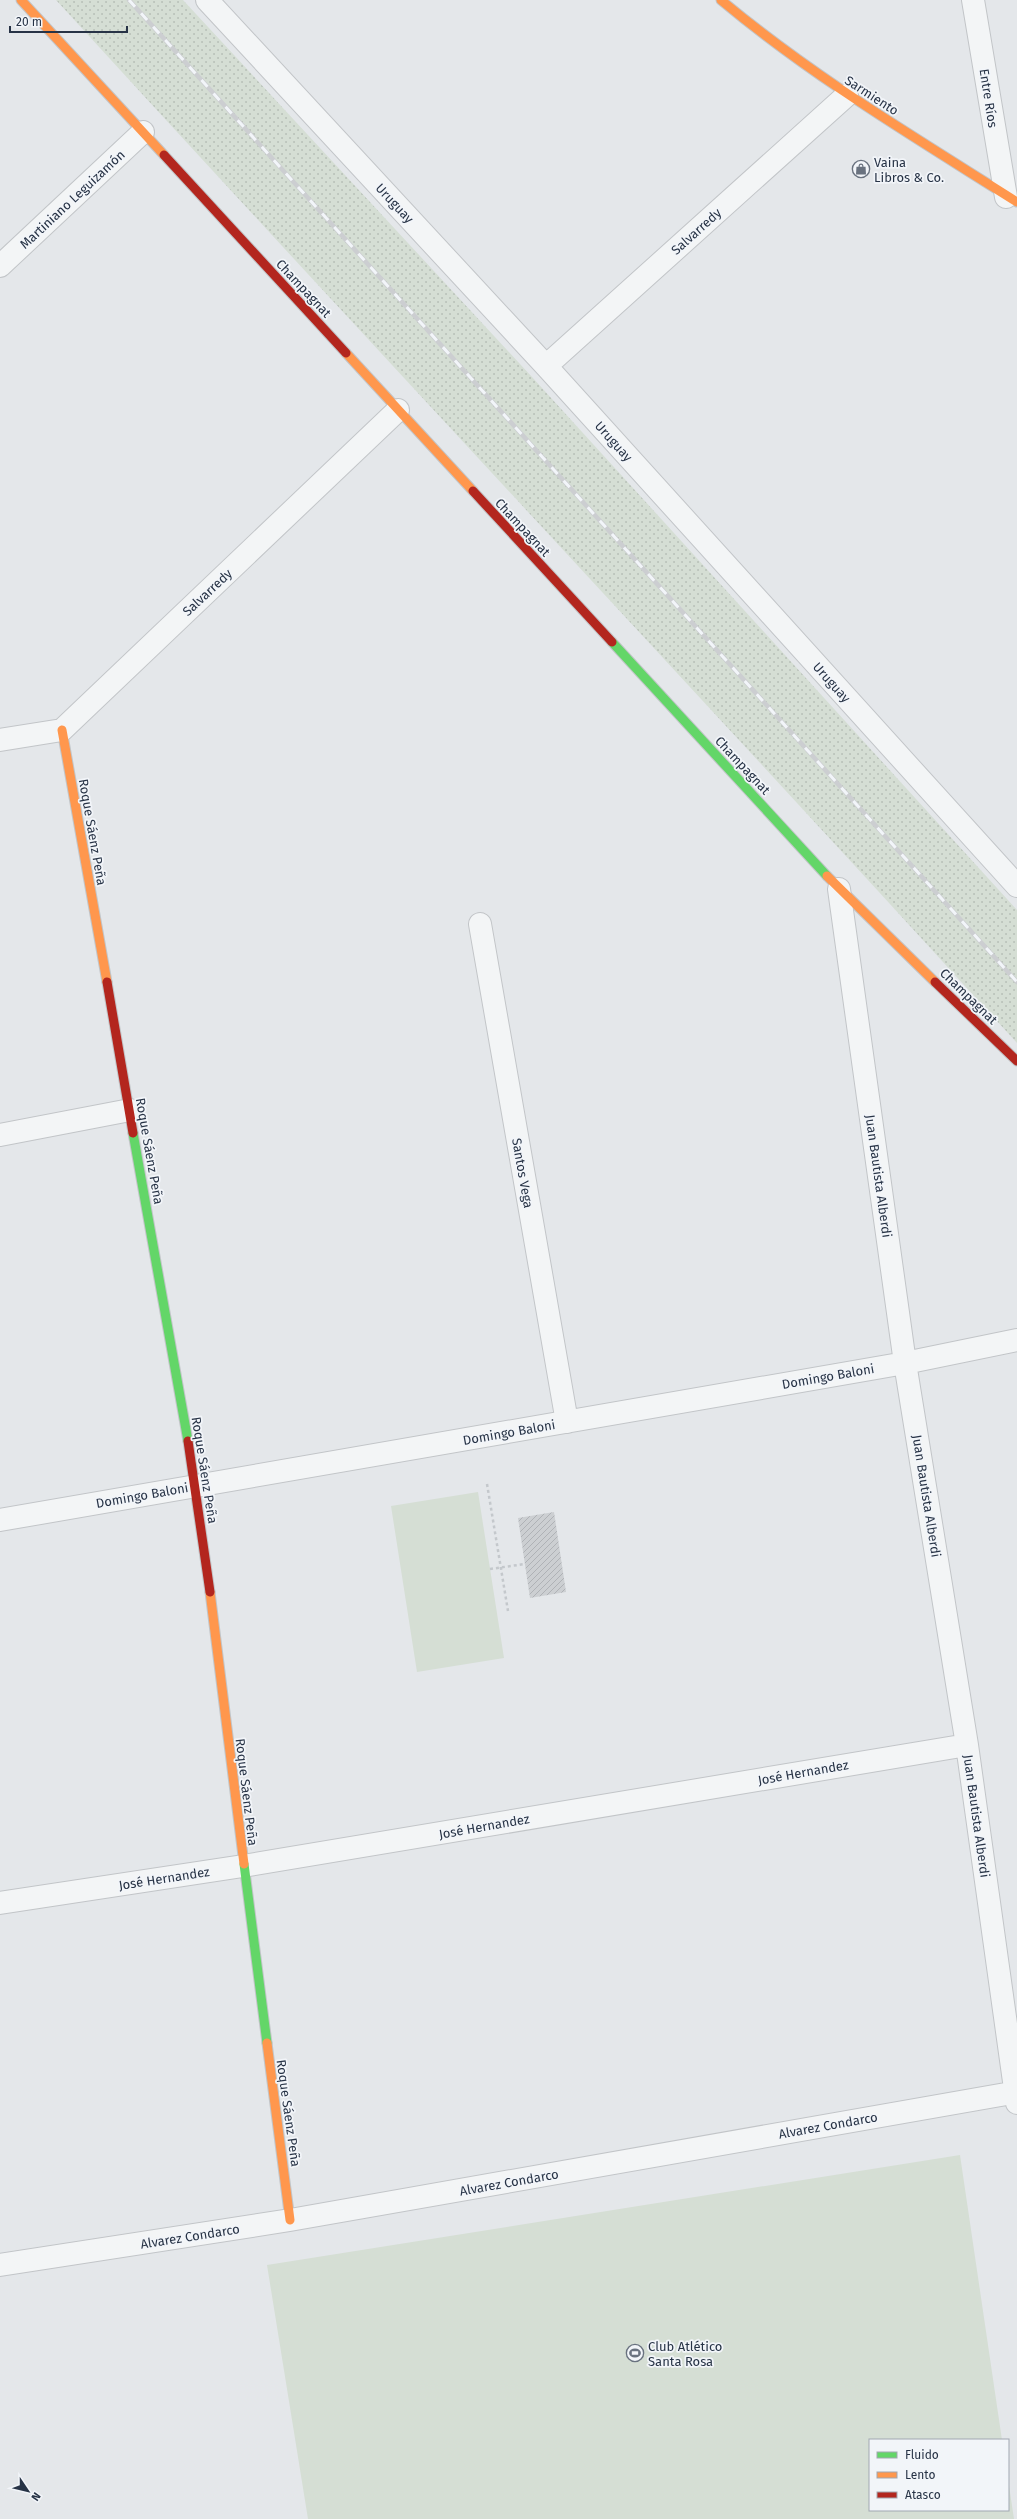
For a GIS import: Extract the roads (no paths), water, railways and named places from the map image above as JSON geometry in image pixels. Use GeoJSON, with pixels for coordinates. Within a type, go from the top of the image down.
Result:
{"type":"FeatureCollection","features":[{"type":"Feature","properties":{"kind":"street","name":"Champagnat"},"geometry":{"type":"LineString","coordinates":[[20,0],[839,889],[1017,1061]]}},
{"type":"Feature","properties":{"kind":"street","name":"Uruguay"},"geometry":{"type":"LineString","coordinates":[[207,0],[546,366],[1017,886]]}},
{"type":"Feature","properties":{"kind":"street","name":"Sarmiento"},"geometry":{"type":"LineString","coordinates":[[721,0],[756,29],[847,95],[1011,199]]}},
{"type":"Feature","properties":{"kind":"street","name":"Entre Ríos"},"geometry":{"type":"LineString","coordinates":[[973,0],[1011,199]]}},
{"type":"Feature","properties":{"kind":"street","name":"Salvarredy"},"geometry":{"type":"LineString","coordinates":[[546,366],[847,95]]}},
{"type":"Feature","properties":{"kind":"street","name":"Martiniano Leguizamón"},"geometry":{"type":"LineString","coordinates":[[0,266],[143,132]]}},
{"type":"Feature","properties":{"kind":"street","name":"Salvarredy"},"geometry":{"type":"LineString","coordinates":[[62,730],[398,410]]}},
{"type":"Feature","properties":{"kind":"street"},"geometry":{"type":"LineString","coordinates":[[0,740],[62,730]]}},
{"type":"Feature","properties":{"kind":"street","name":"Roque Sáenz Peña"},"geometry":{"type":"LineString","coordinates":[[62,730],[196,1486],[243,1866],[290,2220]]}},
{"type":"Feature","properties":{"kind":"street","name":"Juan Bautista Alberdi"},"geometry":{"type":"LineString","coordinates":[[839,889],[905,1362],[967,1745],[1016,2096]]}},
{"type":"Feature","properties":{"kind":"street","name":"Santos Vega"},"geometry":{"type":"LineString","coordinates":[[480,924],[567,1422]]}},
{"type":"Feature","properties":{"kind":"street"},"geometry":{"type":"LineString","coordinates":[[0,1135],[130,1110]]}},
{"type":"Feature","properties":{"kind":"street","name":"Domingo Baloni"},"geometry":{"type":"LineString","coordinates":[[0,1520],[567,1422],[905,1362],[1017,1340]]}},
{"type":"Feature","properties":{"kind":"street","name":"José Hernandez"},"geometry":{"type":"LineString","coordinates":[[0,1903],[243,1866],[967,1745]]}},
{"type":"Feature","properties":{"kind":"street","name":"Alvarez Condarco"},"geometry":{"type":"LineString","coordinates":[[0,2265],[290,2220],[1016,2096]]}},
{"type":"Feature","properties":{"kind":"railway"},"geometry":{"type":"LineString","coordinates":[[129,0],[1017,982]]}},
{"type":"Feature","properties":{"kind":"place","name":"Vaina Libros & Co."},"geometry":{"type":"Point","coordinates":[861,169]}},
{"type":"Feature","properties":{"kind":"place","name":"Club Atlético Santa Rosa"},"geometry":{"type":"Point","coordinates":[635,2353]}}]}
